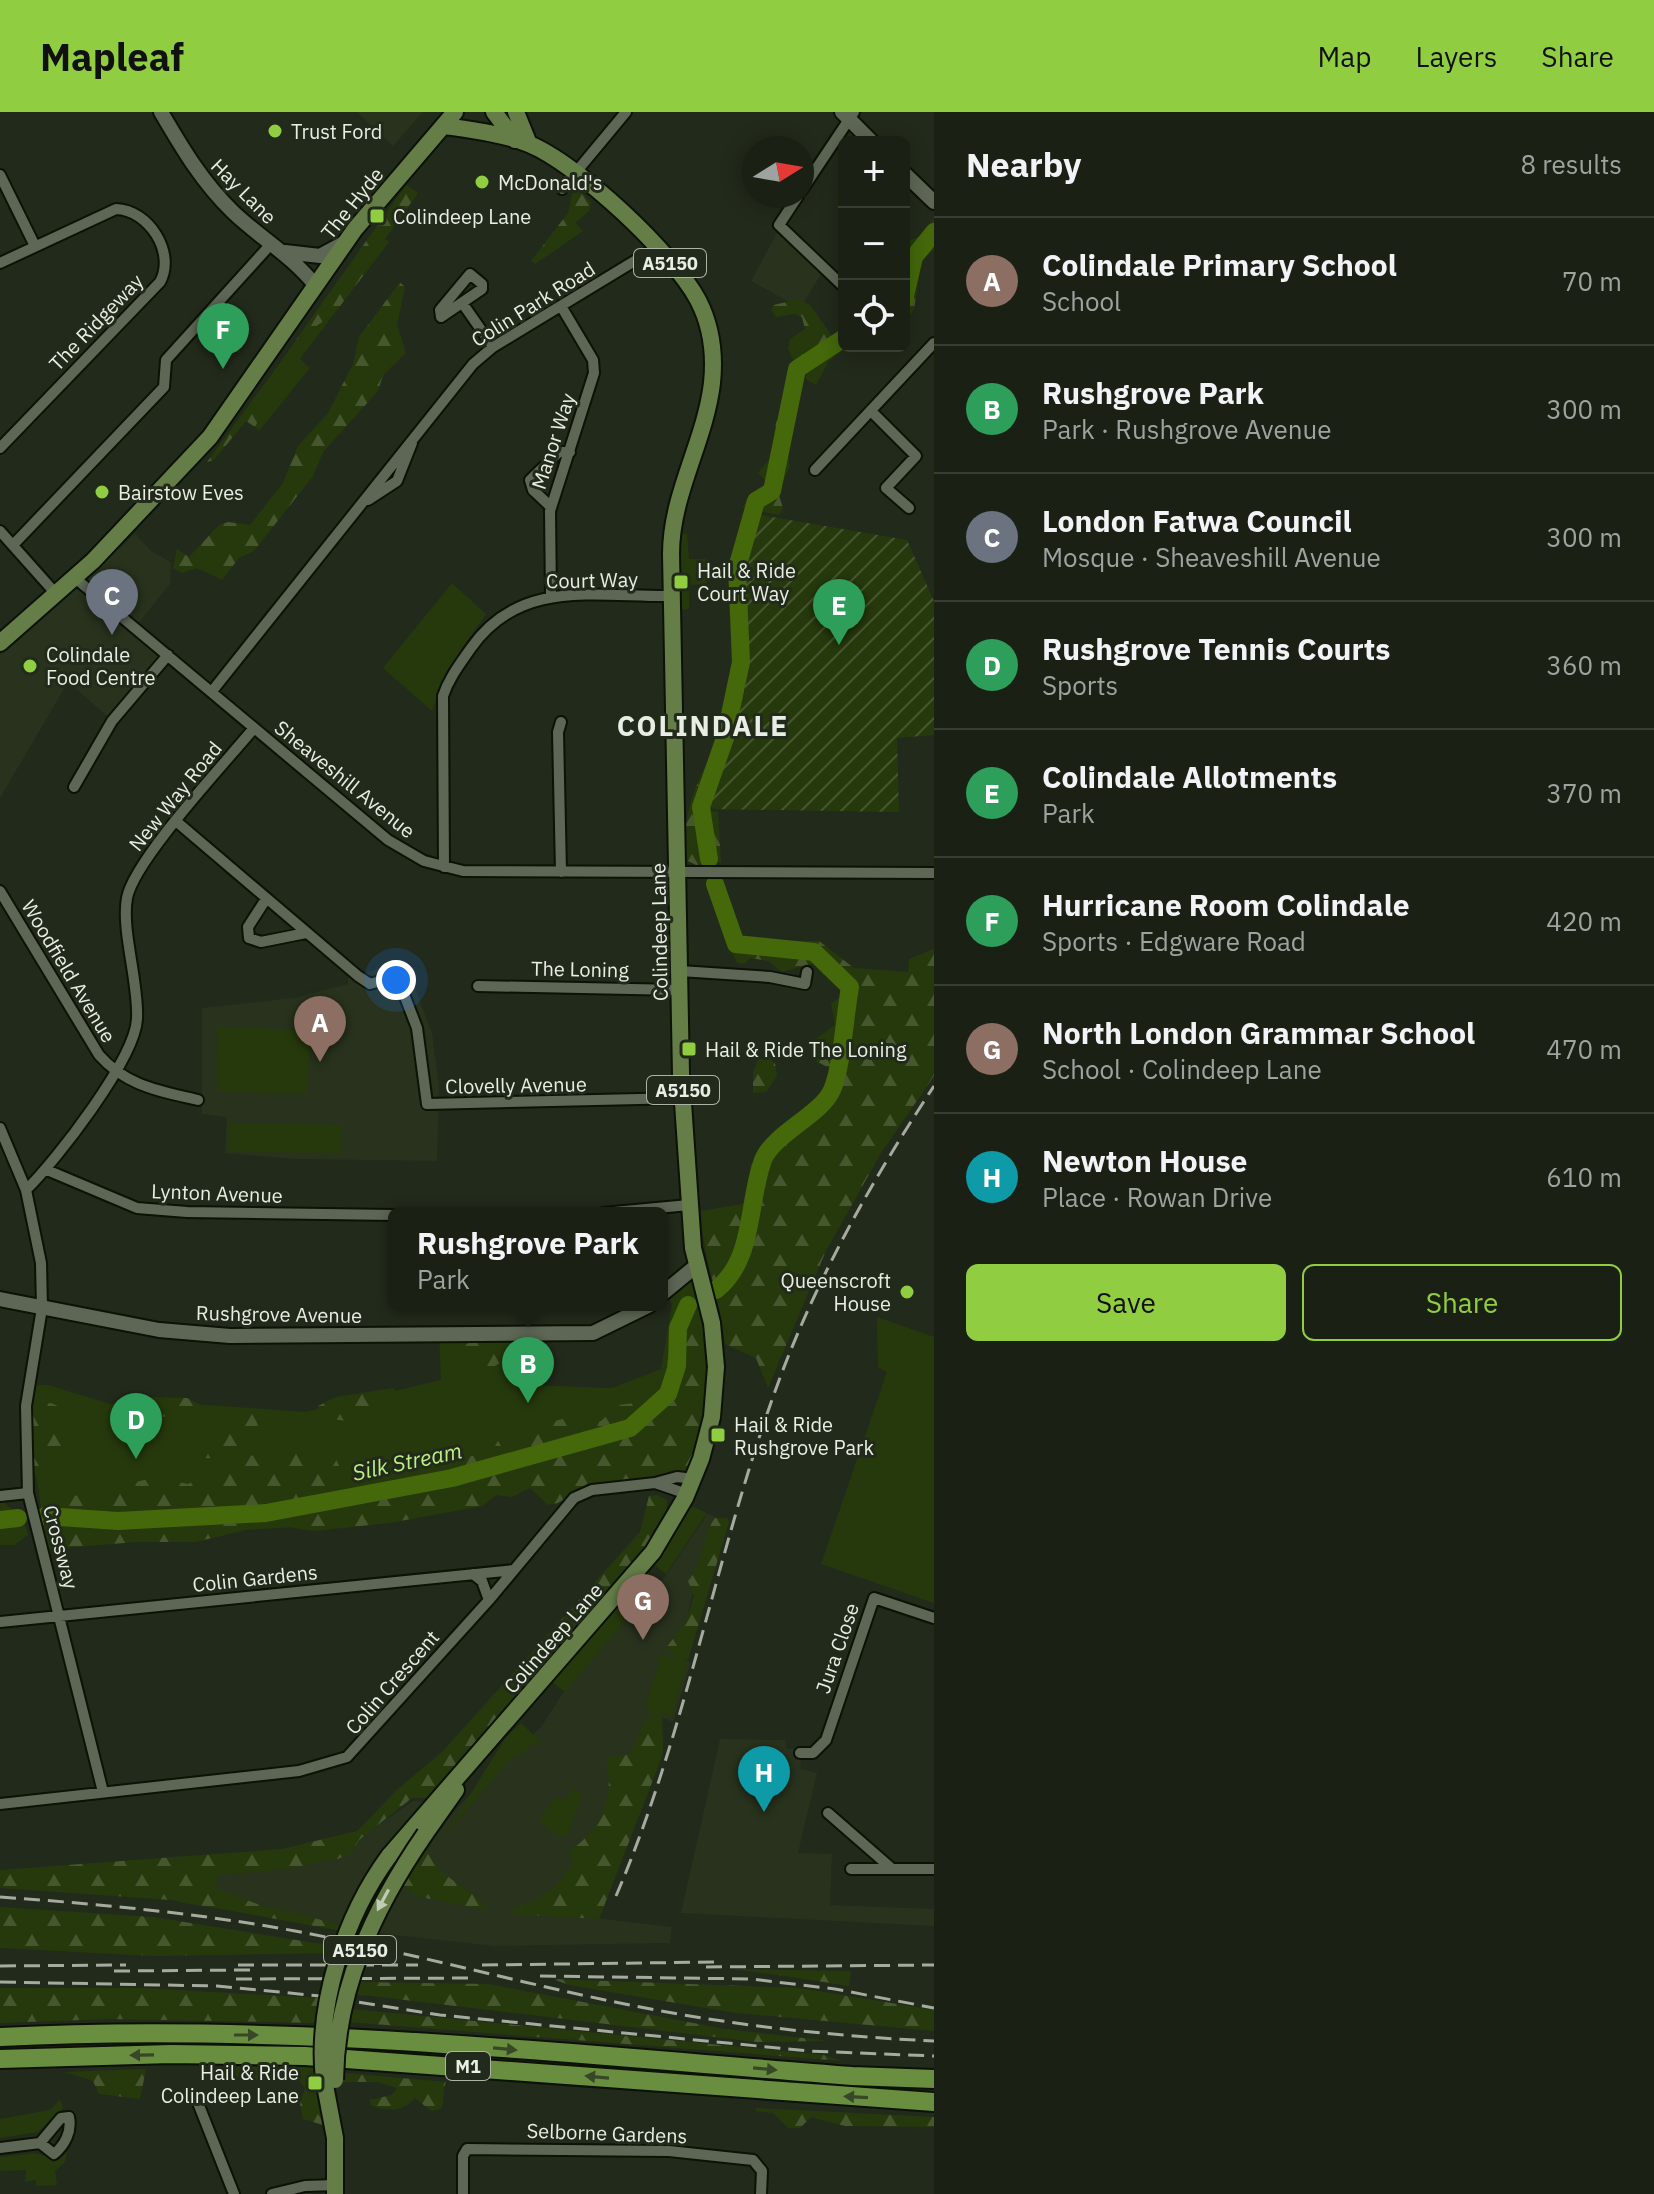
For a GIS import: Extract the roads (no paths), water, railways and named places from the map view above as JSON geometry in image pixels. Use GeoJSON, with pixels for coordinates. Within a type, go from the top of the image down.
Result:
{"type":"FeatureCollection","features":[{"type":"Feature","properties":{"kind":"highway","name":"M1"},"geometry":{"type":"LineString","coordinates":[[0,2037],[65,2034],[300,2035],[852,2076],[934,2079]]}},
{"type":"Feature","properties":{"kind":"highway","name":"M1"},"geometry":{"type":"LineString","coordinates":[[0,2059],[171,2054],[305,2056],[934,2102]]}},
{"type":"Feature","properties":{"kind":"main road","name":"Colindeep Lane"},"geometry":{"type":"LineString","coordinates":[[494,112],[522,142]]}},
{"type":"Feature","properties":{"kind":"main road"},"geometry":{"type":"LineString","coordinates":[[516,112],[522,142]]}},
{"type":"Feature","properties":{"kind":"main road","name":"Colindeep Lane"},"geometry":{"type":"LineString","coordinates":[[336,2189],[330,2080],[323,2034],[337,1968],[362,1898],[389,1856],[644,1564],[690,1487],[712,1417],[716,1367],[712,1323],[696,1266],[689,1205],[683,1098],[671,596],[672,525],[704,423],[713,358],[708,324],[698,300],[656,248],[575,173],[522,142],[450,119]]}},
{"type":"Feature","properties":{"kind":"main road","name":"The Hyde"},"geometry":{"type":"LineString","coordinates":[[0,643],[75,578],[210,437],[347,240],[384,192],[450,119]]}},
{"type":"Feature","properties":{"kind":"main road","name":"Colindeep Lane"},"geometry":{"type":"LineString","coordinates":[[330,2080],[342,2010],[357,1959],[387,1892],[499,1730]]}},
{"type":"Feature","properties":{"kind":"street","name":"Hay Lane"},"geometry":{"type":"LineString","coordinates":[[161,112],[212,191],[315,285]]}},
{"type":"Feature","properties":{"kind":"street"},"geometry":{"type":"LineString","coordinates":[[562,189],[626,112]]}},
{"type":"Feature","properties":{"kind":"street"},"geometry":{"type":"LineString","coordinates":[[814,170],[848,115],[867,136]]}},
{"type":"Feature","properties":{"kind":"street"},"geometry":{"type":"LineString","coordinates":[[0,175],[35,246]]}},
{"type":"Feature","properties":{"kind":"street"},"geometry":{"type":"LineString","coordinates":[[910,179],[934,202]]}},
{"type":"Feature","properties":{"kind":"street"},"geometry":{"type":"LineString","coordinates":[[790,208],[779,225],[838,281]]}},
{"type":"Feature","properties":{"kind":"street","name":"The Ridgeway"},"geometry":{"type":"LineString","coordinates":[[0,263],[111,210],[123,209],[138,216],[156,236],[165,255],[160,282],[0,448]]}},
{"type":"Feature","properties":{"kind":"street","name":"Hay Lane"},"geometry":{"type":"LineString","coordinates":[[276,247],[320,256],[347,240]]}},
{"type":"Feature","properties":{"kind":"street"},"geometry":{"type":"LineString","coordinates":[[13,545],[164,387],[166,360],[276,247]]}},
{"type":"Feature","properties":{"kind":"street","name":"Colin Park Road"},"geometry":{"type":"LineString","coordinates":[[213,690],[456,383],[493,347],[656,248]]}},
{"type":"Feature","properties":{"kind":"street"},"geometry":{"type":"LineString","coordinates":[[470,274],[483,287],[463,304],[443,317],[439,314],[470,274]]}},
{"type":"Feature","properties":{"kind":"street"},"geometry":{"type":"LineString","coordinates":[[463,304],[493,347]]}},
{"type":"Feature","properties":{"kind":"street","name":"Manor Way"},"geometry":{"type":"LineString","coordinates":[[551,597],[551,507],[594,367],[561,306]]}},
{"type":"Feature","properties":{"kind":"street"},"geometry":{"type":"LineString","coordinates":[[815,470],[934,343]]}},
{"type":"Feature","properties":{"kind":"street"},"geometry":{"type":"LineString","coordinates":[[871,411],[916,456],[886,488],[909,508]]}},
{"type":"Feature","properties":{"kind":"street"},"geometry":{"type":"LineString","coordinates":[[551,507],[533,490],[530,480],[559,452],[570,452]]}},
{"type":"Feature","properties":{"kind":"street"},"geometry":{"type":"LineString","coordinates":[[0,531],[57,595]]}},
{"type":"Feature","properties":{"kind":"street","name":"Sheaveshill Avenue"},"geometry":{"type":"LineString","coordinates":[[75,578],[213,690],[388,840],[444,867],[463,871],[934,873]]}},
{"type":"Feature","properties":{"kind":"street","name":"Court Way"},"geometry":{"type":"LineString","coordinates":[[444,867],[441,723],[449,682],[495,620],[527,601],[551,597],[671,596]]}},
{"type":"Feature","properties":{"kind":"street"},"geometry":{"type":"LineString","coordinates":[[74,787],[112,721],[168,655]]}},
{"type":"Feature","properties":{"kind":"street"},"geometry":{"type":"LineString","coordinates":[[561,722],[558,732],[561,872]]}},
{"type":"Feature","properties":{"kind":"street","name":"New Way Road"},"geometry":{"type":"LineString","coordinates":[[26,1190],[47,1170],[115,1073],[138,1021],[127,899],[138,870],[254,728]]}},
{"type":"Feature","properties":{"kind":"street"},"geometry":{"type":"LineString","coordinates":[[177,822],[306,933]]}},
{"type":"Feature","properties":{"kind":"street","name":"Woodfield Avenue"},"geometry":{"type":"LineString","coordinates":[[0,891],[99,1055],[115,1073],[141,1086],[198,1100]]}},
{"type":"Feature","properties":{"kind":"street"},"geometry":{"type":"LineString","coordinates":[[266,899],[248,927],[249,938],[261,942],[306,933]]}},
{"type":"Feature","properties":{"kind":"street","name":"Clovelly Avenue"},"geometry":{"type":"LineString","coordinates":[[306,933],[370,984],[397,976],[417,1028],[427,1104],[683,1098]]}},
{"type":"Feature","properties":{"kind":"street"},"geometry":{"type":"LineString","coordinates":[[680,971],[770,977],[805,984],[807,972]]}},
{"type":"Feature","properties":{"kind":"street","name":"The Loning"},"geometry":{"type":"LineString","coordinates":[[478,986],[680,990]]}},
{"type":"Feature","properties":{"kind":"street","name":"Crossway"},"geometry":{"type":"LineString","coordinates":[[0,1128],[26,1190],[41,1263],[42,1308],[26,1406],[29,1496],[36,1534],[61,1616],[103,1792]]}},
{"type":"Feature","properties":{"kind":"street","name":"Lynton Avenue"},"geometry":{"type":"LineString","coordinates":[[47,1170],[137,1208],[187,1212],[388,1215]]}},
{"type":"Feature","properties":{"kind":"street"},"geometry":{"type":"LineString","coordinates":[[668,1207],[689,1205]]}},
{"type":"Feature","properties":{"kind":"street"},"geometry":{"type":"LineString","coordinates":[[668,1289],[696,1266]]}},
{"type":"Feature","properties":{"kind":"street","name":"Rushgrove Avenue"},"geometry":{"type":"LineString","coordinates":[[0,1299],[159,1330],[230,1336],[593,1333],[638,1311]]}},
{"type":"Feature","properties":{"kind":"street","name":"Colin Crescent"},"geometry":{"type":"LineString","coordinates":[[0,1804],[299,1771],[347,1757],[489,1600],[580,1493],[677,1477],[690,1487]]}},
{"type":"Feature","properties":{"kind":"street","name":"Colin Crescent"},"geometry":{"type":"LineString","coordinates":[[655,1483],[690,1487]]}},
{"type":"Feature","properties":{"kind":"street"},"geometry":{"type":"LineString","coordinates":[[0,1496],[29,1496]]}},
{"type":"Feature","properties":{"kind":"street","name":"Colin Gardens"},"geometry":{"type":"LineString","coordinates":[[0,1622],[514,1570]]}},
{"type":"Feature","properties":{"kind":"street"},"geometry":{"type":"LineString","coordinates":[[473,1574],[482,1581],[489,1600]]}},
{"type":"Feature","properties":{"kind":"street","name":"Jura Close"},"geometry":{"type":"LineString","coordinates":[[800,1753],[813,1753],[826,1740],[874,1598],[934,1618]]}},
{"type":"Feature","properties":{"kind":"street"},"geometry":{"type":"LineString","coordinates":[[828,1813],[890,1867]]}},
{"type":"Feature","properties":{"kind":"street"},"geometry":{"type":"LineString","coordinates":[[851,1869],[934,1869]]}},
{"type":"Feature","properties":{"kind":"street"},"geometry":{"type":"LineString","coordinates":[[198,2103],[234,2194]]}},
{"type":"Feature","properties":{"kind":"street"},"geometry":{"type":"LineString","coordinates":[[0,2148],[40,2143]]}},
{"type":"Feature","properties":{"kind":"street","name":"Selborne Gardens"},"geometry":{"type":"LineString","coordinates":[[463,2194],[463,2156],[467,2149],[557,2148],[669,2151],[753,2160],[762,2171],[761,2194]]}},
{"type":"Feature","properties":{"kind":"street"},"geometry":{"type":"LineString","coordinates":[[272,2194],[305,2186],[336,2189]]}},
{"type":"Feature","properties":{"kind":"waterway","name":"Silk Stream"},"geometry":{"type":"LineString","coordinates":[[909,280],[914,257],[934,232]]}},
{"type":"Feature","properties":{"kind":"waterway","name":"Silk Stream"},"geometry":{"type":"LineString","coordinates":[[709,859],[701,807],[725,738],[741,662],[737,568],[756,501],[772,491],[797,369],[838,342]]}},
{"type":"Feature","properties":{"kind":"waterway","name":"Silk Stream"},"geometry":{"type":"LineString","coordinates":[[715,884],[736,944],[814,952],[850,987],[841,1054],[832,1090],[818,1108],[768,1151],[758,1177],[744,1247],[729,1277],[716,1290]]}},
{"type":"Feature","properties":{"kind":"waterway","name":"Silk Stream"},"geometry":{"type":"LineString","coordinates":[[45,1516],[118,1521],[266,1513],[452,1478],[630,1428],[668,1394],[677,1366],[678,1328],[688,1305]]}},
{"type":"Feature","properties":{"kind":"waterway","name":"Silk Stream"},"geometry":{"type":"LineString","coordinates":[[0,1520],[18,1518]]}},
{"type":"Feature","properties":{"kind":"railway"},"geometry":{"type":"LineString","coordinates":[[616,1896],[663,1768],[738,1505],[781,1375],[813,1299],[850,1226],[934,1086]]}},
{"type":"Feature","properties":{"kind":"railway"},"geometry":{"type":"LineString","coordinates":[[0,1897],[148,1910],[258,1925],[694,2017],[814,2032],[934,2041]]}},
{"type":"Feature","properties":{"kind":"railway"},"geometry":{"type":"LineString","coordinates":[[482,1965],[718,1962]]}},
{"type":"Feature","properties":{"kind":"railway"},"geometry":{"type":"LineString","coordinates":[[0,1966],[126,1965]]}},
{"type":"Feature","properties":{"kind":"railway"},"geometry":{"type":"LineString","coordinates":[[238,1965],[418,1965]]}},
{"type":"Feature","properties":{"kind":"railway"},"geometry":{"type":"LineString","coordinates":[[706,1967],[934,1965]]}},
{"type":"Feature","properties":{"kind":"railway"},"geometry":{"type":"LineString","coordinates":[[114,1971],[250,1970]]}},
{"type":"Feature","properties":{"kind":"railway"},"geometry":{"type":"LineString","coordinates":[[540,1976],[751,1979],[835,1989],[934,2008]]}},
{"type":"Feature","properties":{"kind":"railway"},"geometry":{"type":"LineString","coordinates":[[236,1979],[476,1978]]}},
{"type":"Feature","properties":{"kind":"railway"},"geometry":{"type":"LineString","coordinates":[[0,1982],[217,1986],[320,1996],[440,2015],[809,2051],[934,2056]]}},
{"type":"Feature","properties":{"kind":"place","name":"Trust Ford"},"geometry":{"type":"Point","coordinates":[275,131]}},
{"type":"Feature","properties":{"kind":"place","name":"McDonald's"},"geometry":{"type":"Point","coordinates":[482,182]}},
{"type":"Feature","properties":{"kind":"place","name":"Colindeep Lane"},"geometry":{"type":"Point","coordinates":[377,216]}},
{"type":"Feature","properties":{"kind":"place","name":"Hurricane Room Colindale"},"geometry":{"type":"Point","coordinates":[223,369]}},
{"type":"Feature","properties":{"kind":"place","name":"Bairstow Eves"},"geometry":{"type":"Point","coordinates":[102,492]}},
{"type":"Feature","properties":{"kind":"place","name":"Hail & Ride Court Way"},"geometry":{"type":"Point","coordinates":[681,582]}},
{"type":"Feature","properties":{"kind":"place","name":"London Fatwa Council"},"geometry":{"type":"Point","coordinates":[112,635]}},
{"type":"Feature","properties":{"kind":"place","name":"Colindale Allotments"},"geometry":{"type":"Point","coordinates":[839,645]}},
{"type":"Feature","properties":{"kind":"place","name":"Colindale Food Centre"},"geometry":{"type":"Point","coordinates":[30,666]}},
{"type":"Feature","properties":{"kind":"place","name":"Hail & Ride The Loning"},"geometry":{"type":"Point","coordinates":[689,1049]}},
{"type":"Feature","properties":{"kind":"place","name":"Colindale Primary School"},"geometry":{"type":"Point","coordinates":[320,1062]}},
{"type":"Feature","properties":{"kind":"place","name":"Queenscroft House"},"geometry":{"type":"Point","coordinates":[907,1292]}},
{"type":"Feature","properties":{"kind":"place","name":"Rushgrove Park"},"geometry":{"type":"Point","coordinates":[528,1403]}},
{"type":"Feature","properties":{"kind":"place","name":"Hail & Ride Rushgrove Park"},"geometry":{"type":"Point","coordinates":[718,1435]}},
{"type":"Feature","properties":{"kind":"place","name":"Rushgrove Tennis Courts"},"geometry":{"type":"Point","coordinates":[136,1459]}},
{"type":"Feature","properties":{"kind":"place","name":"North London Grammar School"},"geometry":{"type":"Point","coordinates":[643,1640]}},
{"type":"Feature","properties":{"kind":"place","name":"Newton House"},"geometry":{"type":"Point","coordinates":[764,1812]}},
{"type":"Feature","properties":{"kind":"place","name":"Hail & Ride Colindeep Lane"},"geometry":{"type":"Point","coordinates":[315,2083]}},
{"type":"Feature","properties":{"kind":"district","name":"COLINDALE"},"geometry":{"type":"Point","coordinates":[703,725]}}]}
